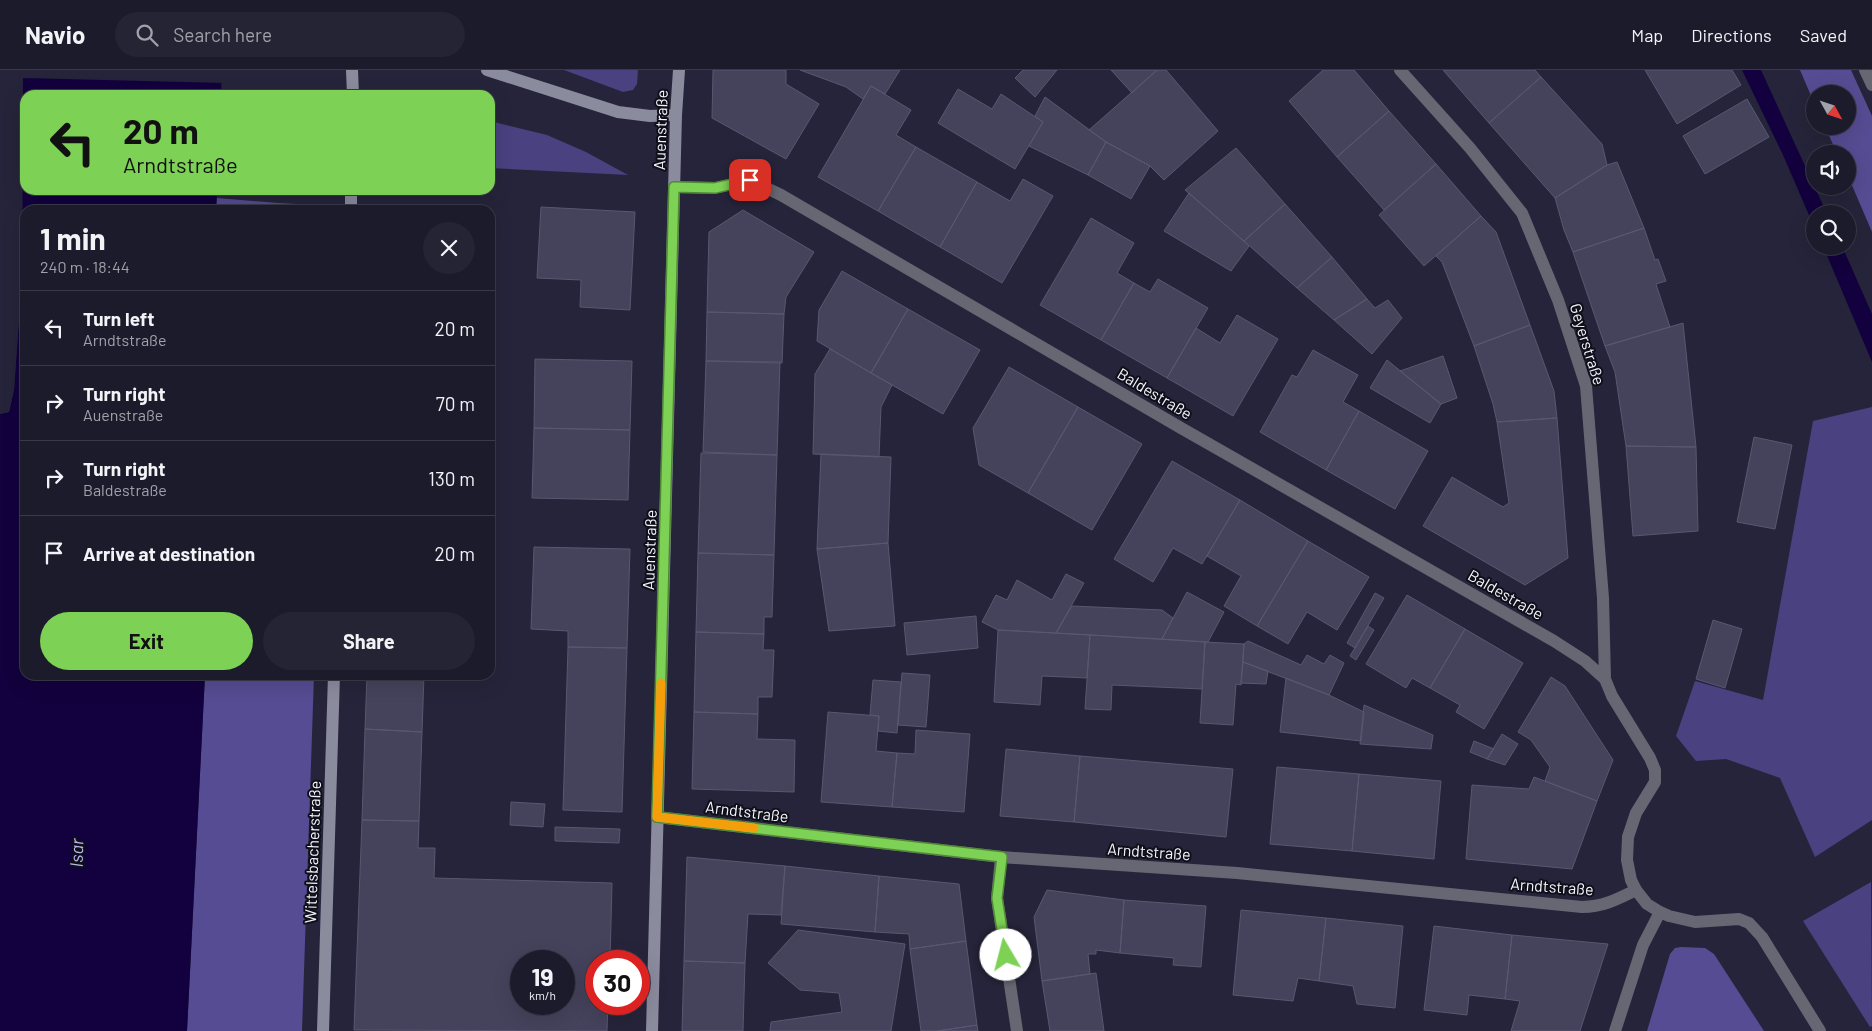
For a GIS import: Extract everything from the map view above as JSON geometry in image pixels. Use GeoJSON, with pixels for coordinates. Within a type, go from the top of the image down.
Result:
{"type":"FeatureCollection","features":[{"type":"Feature","properties":{"kind":"main road"},"geometry":{"type":"LineString","coordinates":[[352,70],[353,90]]}},
{"type":"Feature","properties":{"kind":"main road"},"geometry":{"type":"LineString","coordinates":[[487,70],[618,112],[650,116],[676,116]]}},
{"type":"Feature","properties":{"kind":"main road","name":"Auenstraße"},"geometry":{"type":"LineString","coordinates":[[652,1031],[674,187],[679,70]]}},
{"type":"Feature","properties":{"kind":"main road","name":"Wittelsbacherstraße"},"geometry":{"type":"LineString","coordinates":[[323,1031],[334,680]]}},
{"type":"Feature","properties":{"kind":"street","name":"Geyerstraße"},"geometry":{"type":"LineString","coordinates":[[1400,70],[1470,148],[1522,214],[1558,300],[1586,386],[1603,598],[1605,679]]}},
{"type":"Feature","properties":{"kind":"street"},"geometry":{"type":"LineString","coordinates":[[1865,70],[1872,85]]}},
{"type":"Feature","properties":{"kind":"street","name":"Baldestraße"},"geometry":{"type":"LineString","coordinates":[[674,187],[715,188],[750,180],[781,194],[1181,428],[1554,640],[1585,660],[1605,679]]}},
{"type":"Feature","properties":{"kind":"street"},"geometry":{"type":"LineString","coordinates":[[1605,679],[1612,696],[1654,764],[1654,782],[1636,813],[1628,837],[1628,869],[1636,890],[1648,904],[1660,912],[1695,922],[1735,918],[1749,923],[1762,936],[1820,1031]]}},
{"type":"Feature","properties":{"kind":"street","name":"Arndtstraße"},"geometry":{"type":"LineString","coordinates":[[657,817],[1002,857],[1236,873],[1582,907],[1608,904],[1636,890]]}},
{"type":"Feature","properties":{"kind":"street"},"geometry":{"type":"LineString","coordinates":[[1002,857],[997,898],[1017,1031]]}},
{"type":"Feature","properties":{"kind":"street"},"geometry":{"type":"LineString","coordinates":[[1615,1031],[1640,953],[1660,912]]}},
{"type":"Feature","properties":{"kind":"shaded area"},"geometry":{"type":"Polygon","coordinates":[[[564,70],[638,70],[637,84],[633,90],[623,92],[564,70]]]}},
{"type":"Feature","properties":{"kind":"shaded area"},"geometry":{"type":"Polygon","coordinates":[[[1800,70],[1851,70],[1872,116],[1872,232],[1856,195],[1856,145],[1833,145],[1829,135],[1856,135],[1856,85],[1806,85],[1800,70]]]}},
{"type":"Feature","properties":{"kind":"shaded area"},"geometry":{"type":"Polygon","coordinates":[[[495,122],[547,135],[586,152],[628,175],[495,168],[495,122]]]}},
{"type":"Feature","properties":{"kind":"shaded area"},"geometry":{"type":"Polygon","coordinates":[[[217,198],[316,205],[216,205],[217,198]]]}},
{"type":"Feature","properties":{"kind":"shaded area"},"geometry":{"type":"Polygon","coordinates":[[[1872,407],[1872,820],[1815,857],[1780,778],[1726,759],[1696,761],[1676,736],[1695,681],[1763,700],[1813,421],[1872,407]]]}},
{"type":"Feature","properties":{"kind":"shaded area"},"geometry":{"type":"Polygon","coordinates":[[[205,680],[314,680],[302,1031],[187,1031],[205,680]]]}},
{"type":"Feature","properties":{"kind":"shaded area"},"geometry":{"type":"Polygon","coordinates":[[[1871,882],[1872,1026],[1870,1027],[1803,921],[1871,882]]]}},
{"type":"Feature","properties":{"kind":"shaded area"},"geometry":{"type":"Polygon","coordinates":[[[1675,948],[1705,948],[1714,954],[1764,1031],[1647,1031],[1670,954],[1675,948]]]}},
{"type":"Feature","properties":{"kind":"water"},"geometry":{"type":"Polygon","coordinates":[[[23,70],[222,70],[221,90],[23,90],[23,70]]]}},
{"type":"Feature","properties":{"kind":"water"},"geometry":{"type":"Polygon","coordinates":[[[1742,70],[1761,70],[1806,168],[1806,195],[1818,195],[1823,205],[1806,205],[1806,208],[1742,70]]]}},
{"type":"Feature","properties":{"kind":"water"},"geometry":{"type":"Polygon","coordinates":[[[22,195],[217,195],[216,205],[22,205],[22,195]]]}},
{"type":"Feature","properties":{"kind":"water"},"geometry":{"type":"Polygon","coordinates":[[[1827,255],[1846,255],[1872,314],[1872,362],[1827,255]]]}},
{"type":"Feature","properties":{"kind":"water","name":"Isar"},"geometry":{"type":"Polygon","coordinates":[[[20,305],[20,680],[205,680],[187,1031],[0,1031],[0,414],[9,412],[14,390],[20,305]]]}},
{"type":"Feature","properties":{"kind":"pier"},"geometry":{"type":"Polygon","coordinates":[[[20,70],[225,70],[224,83],[23,78],[23,90],[20,90],[20,195],[22,195],[22,205],[20,205],[20,305],[14,390],[9,412],[0,414],[0,411],[7,410],[12,390],[19,277],[20,70]]]}},
{"type":"Feature","properties":{"kind":"building"},"geometry":{"type":"Polygon","coordinates":[[[713,70],[786,70],[786,84],[819,104],[786,159],[712,118],[713,70]]]}},
{"type":"Feature","properties":{"kind":"building"},"geometry":{"type":"Polygon","coordinates":[[[800,70],[900,70],[885,94],[871,86],[863,99],[846,87],[800,70]]]}},
{"type":"Feature","properties":{"kind":"building"},"geometry":{"type":"Polygon","coordinates":[[[1023,70],[1057,70],[1035,97],[1015,78],[1023,70]]]}},
{"type":"Feature","properties":{"kind":"building"},"geometry":{"type":"Polygon","coordinates":[[[1111,70],[1157,70],[1132,93],[1111,70]]]}},
{"type":"Feature","properties":{"kind":"building"},"geometry":{"type":"Polygon","coordinates":[[[1157,70],[1166,70],[1218,131],[1164,180],[1150,166],[1106,142],[1089,130],[1157,70]]]}},
{"type":"Feature","properties":{"kind":"building"},"geometry":{"type":"Polygon","coordinates":[[[1323,70],[1354,70],[1389,111],[1337,157],[1289,101],[1323,70]]]}},
{"type":"Feature","properties":{"kind":"building"},"geometry":{"type":"Polygon","coordinates":[[[1443,70],[1535,70],[1541,77],[1489,123],[1443,70]]]}},
{"type":"Feature","properties":{"kind":"building"},"geometry":{"type":"Polygon","coordinates":[[[1645,70],[1732,70],[1741,85],[1677,124],[1645,70]]]}},
{"type":"Feature","properties":{"kind":"building"},"geometry":{"type":"Polygon","coordinates":[[[1541,77],[1602,144],[1607,165],[1555,198],[1489,123],[1541,77]]]}},
{"type":"Feature","properties":{"kind":"building"},"geometry":{"type":"Polygon","coordinates":[[[871,86],[911,110],[896,135],[916,147],[878,211],[818,177],[871,86]]]}},
{"type":"Feature","properties":{"kind":"building"},"geometry":{"type":"Polygon","coordinates":[[[958,89],[992,109],[1001,94],[1043,122],[1015,169],[938,123],[958,89]]]}},
{"type":"Feature","properties":{"kind":"building"},"geometry":{"type":"Polygon","coordinates":[[[1045,97],[1106,142],[1088,175],[1029,146],[1043,122],[1035,116],[1045,97]]]}},
{"type":"Feature","properties":{"kind":"building"},"geometry":{"type":"Polygon","coordinates":[[[1747,99],[1769,137],[1705,174],[1683,136],[1747,99]]]}},
{"type":"Feature","properties":{"kind":"building"},"geometry":{"type":"Polygon","coordinates":[[[1389,111],[1436,164],[1384,210],[1337,157],[1389,111]]]}},
{"type":"Feature","properties":{"kind":"building"},"geometry":{"type":"Polygon","coordinates":[[[1106,142],[1150,166],[1131,199],[1088,175],[1106,142]]]}},
{"type":"Feature","properties":{"kind":"building"},"geometry":{"type":"Polygon","coordinates":[[[916,147],[977,182],[940,247],[878,211],[916,147]]]}},
{"type":"Feature","properties":{"kind":"building"},"geometry":{"type":"Polygon","coordinates":[[[1236,148],[1285,204],[1244,241],[1185,190],[1236,148]]]}},
{"type":"Feature","properties":{"kind":"building"},"geometry":{"type":"Polygon","coordinates":[[[1617,162],[1644,228],[1573,252],[1564,230],[1555,198],[1607,165],[1617,162]]]}},
{"type":"Feature","properties":{"kind":"building"},"geometry":{"type":"Polygon","coordinates":[[[1436,164],[1481,216],[1424,266],[1379,215],[1436,164]]]}},
{"type":"Feature","properties":{"kind":"building"},"geometry":{"type":"Polygon","coordinates":[[[1023,179],[1053,196],[1002,283],[940,247],[977,182],[1010,201],[1023,179]]]}},
{"type":"Feature","properties":{"kind":"building"},"geometry":{"type":"Polygon","coordinates":[[[1189,193],[1249,246],[1231,271],[1164,231],[1189,193]]]}},
{"type":"Feature","properties":{"kind":"building"},"geometry":{"type":"Polygon","coordinates":[[[1285,204],[1332,257],[1297,288],[1244,241],[1285,204]]]}},
{"type":"Feature","properties":{"kind":"building"},"geometry":{"type":"Polygon","coordinates":[[[541,207],[635,212],[630,310],[580,307],[581,280],[537,278],[541,207]]]}},
{"type":"Feature","properties":{"kind":"building"},"geometry":{"type":"Polygon","coordinates":[[[743,210],[814,252],[786,297],[784,314],[707,312],[709,232],[743,210]]]}},
{"type":"Feature","properties":{"kind":"building"},"geometry":{"type":"Polygon","coordinates":[[[1481,216],[1496,232],[1530,325],[1474,346],[1442,262],[1436,256],[1481,216]]]}},
{"type":"Feature","properties":{"kind":"building"},"geometry":{"type":"Polygon","coordinates":[[[1091,218],[1134,243],[1117,273],[1134,283],[1101,340],[1040,305],[1091,218]]]}},
{"type":"Feature","properties":{"kind":"building"},"geometry":{"type":"Polygon","coordinates":[[[1644,228],[1655,260],[1658,259],[1666,281],[1656,284],[1670,327],[1605,346],[1573,252],[1644,228]]]}},
{"type":"Feature","properties":{"kind":"building"},"geometry":{"type":"Polygon","coordinates":[[[1332,257],[1367,299],[1334,320],[1297,288],[1332,257]]]}},
{"type":"Feature","properties":{"kind":"building"},"geometry":{"type":"Polygon","coordinates":[[[842,271],[908,309],[871,373],[817,341],[819,310],[842,271]]]}},
{"type":"Feature","properties":{"kind":"building"},"geometry":{"type":"Polygon","coordinates":[[[1158,279],[1208,308],[1167,378],[1101,340],[1134,283],[1150,292],[1158,279]]]}},
{"type":"Feature","properties":{"kind":"building"},"geometry":{"type":"Polygon","coordinates":[[[1367,299],[1375,308],[1388,300],[1402,318],[1372,354],[1334,320],[1367,299]]]}},
{"type":"Feature","properties":{"kind":"building"},"geometry":{"type":"Polygon","coordinates":[[[908,309],[980,350],[943,414],[871,373],[908,309]]]}},
{"type":"Feature","properties":{"kind":"building"},"geometry":{"type":"Polygon","coordinates":[[[707,312],[784,314],[782,363],[706,361],[707,312]]]}},
{"type":"Feature","properties":{"kind":"building"},"geometry":{"type":"Polygon","coordinates":[[[1237,315],[1278,339],[1233,416],[1167,378],[1196,328],[1220,343],[1237,315]]]}},
{"type":"Feature","properties":{"kind":"building"},"geometry":{"type":"Polygon","coordinates":[[[1683,323],[1696,447],[1626,446],[1615,372],[1605,346],[1683,323]]]}},
{"type":"Feature","properties":{"kind":"building"},"geometry":{"type":"Polygon","coordinates":[[[1530,325],[1554,391],[1557,418],[1497,422],[1474,346],[1530,325]]]}},
{"type":"Feature","properties":{"kind":"building"},"geometry":{"type":"Polygon","coordinates":[[[830,349],[892,385],[881,407],[879,457],[813,454],[815,374],[830,349]]]}},
{"type":"Feature","properties":{"kind":"building"},"geometry":{"type":"Polygon","coordinates":[[[1313,350],[1358,375],[1343,402],[1359,411],[1326,470],[1260,432],[1292,375],[1297,377],[1313,350]]]}},
{"type":"Feature","properties":{"kind":"building"},"geometry":{"type":"Polygon","coordinates":[[[1443,356],[1457,398],[1441,404],[1400,371],[1443,356]]]}},
{"type":"Feature","properties":{"kind":"building"},"geometry":{"type":"Polygon","coordinates":[[[535,359],[632,361],[630,430],[534,428],[535,359]]]}},
{"type":"Feature","properties":{"kind":"building"},"geometry":{"type":"Polygon","coordinates":[[[1387,360],[1441,404],[1430,423],[1370,388],[1387,360]]]}},
{"type":"Feature","properties":{"kind":"building"},"geometry":{"type":"Polygon","coordinates":[[[706,361],[780,362],[777,455],[703,452],[706,361]]]}},
{"type":"Feature","properties":{"kind":"building"},"geometry":{"type":"Polygon","coordinates":[[[1009,367],[1078,407],[1028,493],[979,465],[973,428],[1009,367]]]}},
{"type":"Feature","properties":{"kind":"building"},"geometry":{"type":"Polygon","coordinates":[[[1078,407],[1142,444],[1092,530],[1028,493],[1078,407]]]}},
{"type":"Feature","properties":{"kind":"building"},"geometry":{"type":"Polygon","coordinates":[[[1359,411],[1428,451],[1395,509],[1326,470],[1359,411]]]}},
{"type":"Feature","properties":{"kind":"building"},"geometry":{"type":"Polygon","coordinates":[[[1557,418],[1568,558],[1525,585],[1423,526],[1452,477],[1503,507],[1509,503],[1497,422],[1557,418]]]}},
{"type":"Feature","properties":{"kind":"building"},"geometry":{"type":"Polygon","coordinates":[[[534,428],[630,430],[628,500],[532,498],[534,428]]]}},
{"type":"Feature","properties":{"kind":"building"},"geometry":{"type":"Polygon","coordinates":[[[1754,437],[1792,445],[1775,529],[1737,522],[1754,437]]]}},
{"type":"Feature","properties":{"kind":"building"},"geometry":{"type":"Polygon","coordinates":[[[1626,446],[1696,447],[1698,531],[1633,536],[1626,446]]]}},
{"type":"Feature","properties":{"kind":"building"},"geometry":{"type":"Polygon","coordinates":[[[701,453],[777,455],[774,555],[698,553],[701,453]]]}},
{"type":"Feature","properties":{"kind":"building"},"geometry":{"type":"Polygon","coordinates":[[[821,454],[891,457],[888,543],[817,549],[821,454]]]}},
{"type":"Feature","properties":{"kind":"building"},"geometry":{"type":"Polygon","coordinates":[[[1172,461],[1240,500],[1202,564],[1173,548],[1153,582],[1114,559],[1172,461]]]}},
{"type":"Feature","properties":{"kind":"building"},"geometry":{"type":"Polygon","coordinates":[[[1240,500],[1308,541],[1257,626],[1224,606],[1241,576],[1207,556],[1240,500]]]}},
{"type":"Feature","properties":{"kind":"building"},"geometry":{"type":"Polygon","coordinates":[[[1308,541],[1369,577],[1337,630],[1307,612],[1288,644],[1257,626],[1308,541]]]}},
{"type":"Feature","properties":{"kind":"building"},"geometry":{"type":"Polygon","coordinates":[[[888,543],[895,626],[829,631],[817,549],[888,543]]]}},
{"type":"Feature","properties":{"kind":"building"},"geometry":{"type":"Polygon","coordinates":[[[534,547],[630,549],[627,648],[568,647],[568,631],[531,629],[534,547]]]}},
{"type":"Feature","properties":{"kind":"building"},"geometry":{"type":"Polygon","coordinates":[[[698,553],[774,555],[772,617],[764,617],[764,634],[696,632],[698,553]]]}},
{"type":"Feature","properties":{"kind":"building"},"geometry":{"type":"Polygon","coordinates":[[[1066,574],[1084,583],[1056,633],[998,630],[982,622],[996,595],[1007,600],[1017,580],[1052,600],[1066,574]]]}},
{"type":"Feature","properties":{"kind":"building"},"geometry":{"type":"Polygon","coordinates":[[[1187,592],[1224,612],[1208,642],[1162,639],[1187,592]]]}},
{"type":"Feature","properties":{"kind":"building"},"geometry":{"type":"Polygon","coordinates":[[[1375,593],[1384,598],[1355,648],[1347,643],[1375,593]]]}},
{"type":"Feature","properties":{"kind":"building"},"geometry":{"type":"Polygon","coordinates":[[[1407,595],[1465,629],[1430,688],[1412,678],[1406,688],[1366,664],[1407,595]]]}},
{"type":"Feature","properties":{"kind":"building"},"geometry":{"type":"Polygon","coordinates":[[[1072,606],[1162,610],[1173,618],[1162,639],[1056,633],[1072,606]]]}},
{"type":"Feature","properties":{"kind":"building"},"geometry":{"type":"Polygon","coordinates":[[[976,616],[978,648],[907,655],[904,623],[976,616]]]}},
{"type":"Feature","properties":{"kind":"building"},"geometry":{"type":"Polygon","coordinates":[[[1713,620],[1742,629],[1725,688],[1696,679],[1713,620]]]}},
{"type":"Feature","properties":{"kind":"building"},"geometry":{"type":"Polygon","coordinates":[[[1368,626],[1374,630],[1356,660],[1350,656],[1368,626]]]}},
{"type":"Feature","properties":{"kind":"building"},"geometry":{"type":"Polygon","coordinates":[[[1465,629],[1523,663],[1484,729],[1456,712],[1460,705],[1430,688],[1465,629]]]}},
{"type":"Feature","properties":{"kind":"building"},"geometry":{"type":"Polygon","coordinates":[[[998,630],[1090,635],[1087,678],[1042,676],[1040,705],[994,702],[998,630]]]}},
{"type":"Feature","properties":{"kind":"building"},"geometry":{"type":"Polygon","coordinates":[[[696,632],[764,634],[763,650],[774,650],[772,697],[758,697],[758,714],[694,712],[696,632]]]}},
{"type":"Feature","properties":{"kind":"building"},"geometry":{"type":"Polygon","coordinates":[[[1090,635],[1205,642],[1202,689],[1112,685],[1111,710],[1085,709],[1090,635]]]}},
{"type":"Feature","properties":{"kind":"building"},"geometry":{"type":"Polygon","coordinates":[[[1248,641],[1301,665],[1307,655],[1324,664],[1330,655],[1344,663],[1329,695],[1243,662],[1244,644],[1248,641]]]}},
{"type":"Feature","properties":{"kind":"building"},"geometry":{"type":"Polygon","coordinates":[[[1205,642],[1244,644],[1241,685],[1236,684],[1233,725],[1200,723],[1205,642]]]}},
{"type":"Feature","properties":{"kind":"building"},"geometry":{"type":"Polygon","coordinates":[[[568,647],[627,648],[622,812],[563,810],[568,647]]]}},
{"type":"Feature","properties":{"kind":"building"},"geometry":{"type":"Polygon","coordinates":[[[1243,662],[1268,671],[1266,684],[1241,683],[1243,662]]]}},
{"type":"Feature","properties":{"kind":"building"},"geometry":{"type":"Polygon","coordinates":[[[902,673],[930,675],[926,727],[898,725],[902,673]]]}},
{"type":"Feature","properties":{"kind":"building"},"geometry":{"type":"Polygon","coordinates":[[[1551,677],[1565,686],[1613,760],[1597,801],[1545,781],[1550,767],[1531,740],[1518,732],[1551,677]]]}},
{"type":"Feature","properties":{"kind":"building"},"geometry":{"type":"Polygon","coordinates":[[[1286,678],[1329,695],[1364,712],[1361,741],[1280,732],[1286,678]]]}},
{"type":"Feature","properties":{"kind":"building"},"geometry":{"type":"Polygon","coordinates":[[[367,680],[424,680],[422,732],[365,729],[367,680]]]}},
{"type":"Feature","properties":{"kind":"building"},"geometry":{"type":"Polygon","coordinates":[[[873,680],[901,682],[897,733],[878,731],[879,716],[870,715],[873,680]]]}},
{"type":"Feature","properties":{"kind":"building"},"geometry":{"type":"Polygon","coordinates":[[[1364,705],[1433,735],[1431,749],[1360,744],[1364,705]]]}},
{"type":"Feature","properties":{"kind":"building"},"geometry":{"type":"Polygon","coordinates":[[[694,712],[758,714],[757,739],[795,740],[794,792],[692,789],[694,712]]]}},
{"type":"Feature","properties":{"kind":"building"},"geometry":{"type":"Polygon","coordinates":[[[828,712],[879,716],[876,751],[897,753],[892,807],[821,802],[828,712]]]}},
{"type":"Feature","properties":{"kind":"building"},"geometry":{"type":"Polygon","coordinates":[[[365,729],[422,732],[419,821],[362,820],[365,729]]]}},
{"type":"Feature","properties":{"kind":"building"},"geometry":{"type":"Polygon","coordinates":[[[916,730],[970,734],[964,812],[892,807],[897,753],[915,754],[916,730]]]}},
{"type":"Feature","properties":{"kind":"building"},"geometry":{"type":"Polygon","coordinates":[[[1502,734],[1518,744],[1505,765],[1487,759],[1502,734]]]}},
{"type":"Feature","properties":{"kind":"building"},"geometry":{"type":"Polygon","coordinates":[[[1474,741],[1494,749],[1487,759],[1470,752],[1474,741]]]}},
{"type":"Feature","properties":{"kind":"building"},"geometry":{"type":"Polygon","coordinates":[[[1006,749],[1080,756],[1074,822],[1000,816],[1006,749]]]}},
{"type":"Feature","properties":{"kind":"building"},"geometry":{"type":"Polygon","coordinates":[[[1080,756],[1233,769],[1226,837],[1074,822],[1080,756]]]}},
{"type":"Feature","properties":{"kind":"building"},"geometry":{"type":"Polygon","coordinates":[[[1277,767],[1359,774],[1352,851],[1270,844],[1277,767]]]}},
{"type":"Feature","properties":{"kind":"building"},"geometry":{"type":"Polygon","coordinates":[[[1359,774],[1441,781],[1434,859],[1352,851],[1359,774]]]}},
{"type":"Feature","properties":{"kind":"building"},"geometry":{"type":"Polygon","coordinates":[[[1534,777],[1597,801],[1572,869],[1466,859],[1472,785],[1529,789],[1534,777]]]}},
{"type":"Feature","properties":{"kind":"building"},"geometry":{"type":"Polygon","coordinates":[[[511,802],[545,804],[543,827],[510,825],[511,802]]]}},
{"type":"Feature","properties":{"kind":"building"},"geometry":{"type":"Polygon","coordinates":[[[362,820],[419,821],[418,848],[435,848],[434,878],[612,883],[610,950],[585,950],[585,1015],[608,1015],[607,1031],[354,1030],[362,820]]]}},
{"type":"Feature","properties":{"kind":"building"},"geometry":{"type":"Polygon","coordinates":[[[555,827],[620,829],[619,843],[555,841],[555,827]]]}},
{"type":"Feature","properties":{"kind":"building"},"geometry":{"type":"Polygon","coordinates":[[[687,857],[785,866],[781,915],[748,914],[745,963],[684,961],[687,857]]]}},
{"type":"Feature","properties":{"kind":"building"},"geometry":{"type":"Polygon","coordinates":[[[785,866],[879,876],[875,932],[781,924],[785,866]]]}},
{"type":"Feature","properties":{"kind":"building"},"geometry":{"type":"Polygon","coordinates":[[[879,876],[959,884],[966,941],[910,949],[909,934],[875,932],[879,876]]]}},
{"type":"Feature","properties":{"kind":"building"},"geometry":{"type":"Polygon","coordinates":[[[1047,890],[1124,900],[1120,953],[1096,950],[1096,954],[1088,954],[1090,974],[1042,981],[1034,917],[1047,890]]]}},
{"type":"Feature","properties":{"kind":"building"},"geometry":{"type":"Polygon","coordinates":[[[1124,900],[1206,906],[1201,967],[1173,965],[1174,958],[1120,953],[1124,900]]]}},
{"type":"Feature","properties":{"kind":"building"},"geometry":{"type":"Polygon","coordinates":[[[1241,910],[1326,918],[1319,981],[1298,978],[1293,1001],[1233,995],[1241,910]]]}},
{"type":"Feature","properties":{"kind":"building"},"geometry":{"type":"Polygon","coordinates":[[[1326,918],[1403,926],[1395,1008],[1357,1004],[1353,986],[1319,981],[1326,918]]]}},
{"type":"Feature","properties":{"kind":"building"},"geometry":{"type":"Polygon","coordinates":[[[1434,926],[1512,935],[1505,999],[1469,995],[1467,1015],[1424,1010],[1434,926]]]}},
{"type":"Feature","properties":{"kind":"building"},"geometry":{"type":"Polygon","coordinates":[[[798,930],[905,944],[891,1031],[770,1031],[771,1022],[842,1012],[839,993],[800,990],[768,963],[798,930]]]}},
{"type":"Feature","properties":{"kind":"building"},"geometry":{"type":"Polygon","coordinates":[[[1512,935],[1608,944],[1580,1031],[1511,1031],[1520,1001],[1505,999],[1512,935]]]}},
{"type":"Feature","properties":{"kind":"building"},"geometry":{"type":"Polygon","coordinates":[[[966,941],[977,1025],[937,1031],[921,1031],[910,949],[966,941]]]}},
{"type":"Feature","properties":{"kind":"building"},"geometry":{"type":"Polygon","coordinates":[[[684,961],[745,963],[743,1031],[682,1031],[684,961]]]}},
{"type":"Feature","properties":{"kind":"building"},"geometry":{"type":"Polygon","coordinates":[[[1096,973],[1104,1031],[1050,1031],[1042,981],[1096,973]]]}},
{"type":"Feature","properties":{"kind":"building"},"geometry":{"type":"Polygon","coordinates":[[[977,1025],[978,1031],[937,1031],[977,1025]]]}},
{"type":"Feature","properties":{"kind":"slow traffic"},"geometry":{"type":"LineString","coordinates":[[661,683],[657,817],[754,828]]}},
{"type":"Feature","properties":{"kind":"route"},"geometry":{"type":"LineString","coordinates":[[750,180],[715,188],[674,187],[657,817],[1002,857],[997,898],[1006,955]]}}]}
